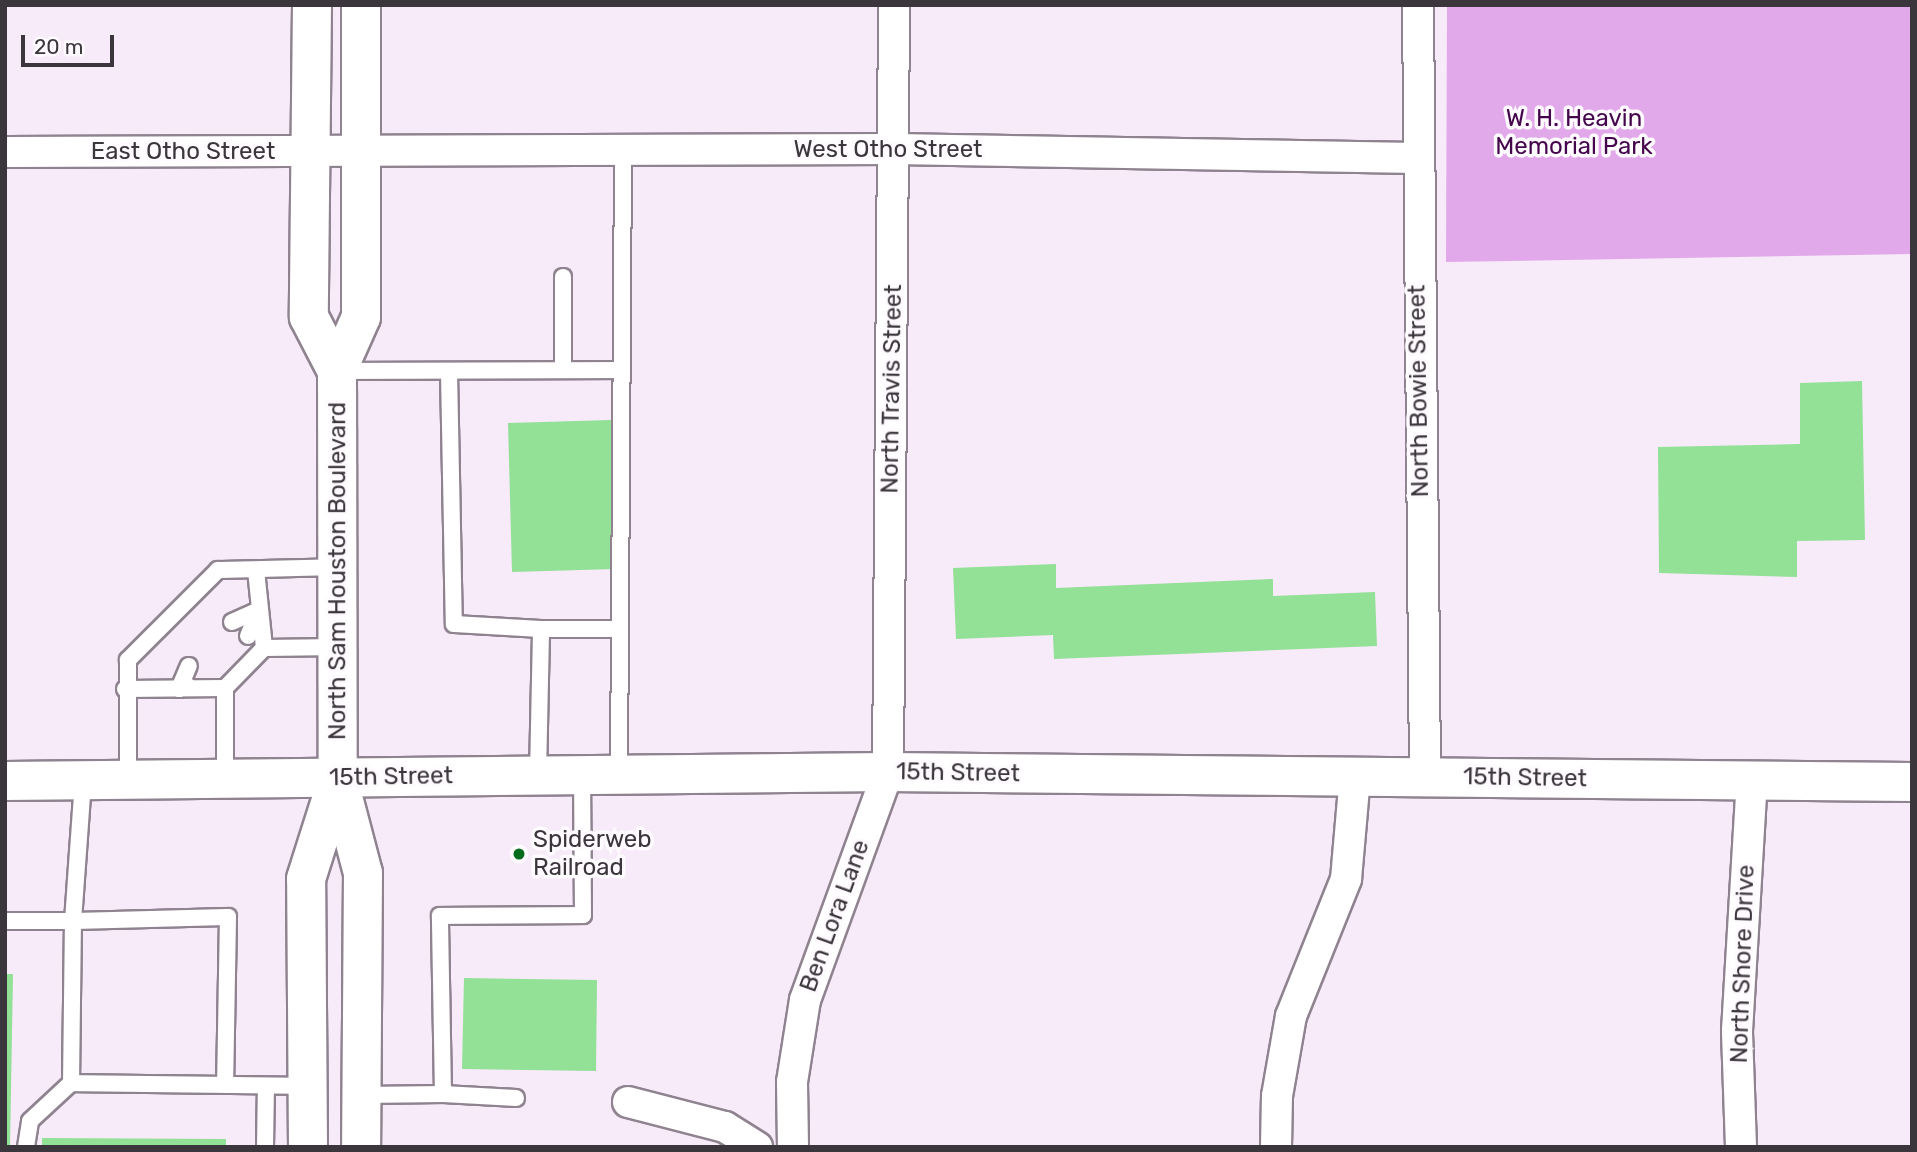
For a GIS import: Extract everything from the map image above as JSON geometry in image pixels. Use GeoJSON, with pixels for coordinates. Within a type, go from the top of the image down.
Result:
{"type":"FeatureCollection","features":[{"type":"Feature","properties":{"kind":"main road","name":"North Sam Houston Boulevard"},"geometry":{"type":"LineString","coordinates":[[312,5],[309,317],[337,371]]}},
{"type":"Feature","properties":{"kind":"main road","name":"North Sam Houston Boulevard"},"geometry":{"type":"LineString","coordinates":[[361,5],[361,317],[337,371],[338,778],[363,873],[361,1147]]}},
{"type":"Feature","properties":{"kind":"main road","name":"15th Street"},"geometry":{"type":"LineString","coordinates":[[5,780],[888,772],[1912,782]]}},
{"type":"Feature","properties":{"kind":"main road"},"geometry":{"type":"LineString","coordinates":[[308,1147],[306,879],[338,778]]}},
{"type":"Feature","properties":{"kind":"street","name":"North Travis Street"},"geometry":{"type":"LineString","coordinates":[[888,772],[894,5]]}},
{"type":"Feature","properties":{"kind":"street","name":"North Bowie Street"},"geometry":{"type":"LineString","coordinates":[[1418,5],[1416,158],[1425,777]]}},
{"type":"Feature","properties":{"kind":"street","name":"West Otho Street"},"geometry":{"type":"LineString","coordinates":[[361,152],[894,149],[1416,158]]}},
{"type":"Feature","properties":{"kind":"street","name":"East Otho Street"},"geometry":{"type":"LineString","coordinates":[[5,152],[361,152]]}},
{"type":"Feature","properties":{"kind":"street","name":"Ben Lora Lane"},"geometry":{"type":"LineString","coordinates":[[793,1147],[792,1082],[805,1000],[888,772]]}},
{"type":"Feature","properties":{"kind":"street"},"geometry":{"type":"LineString","coordinates":[[1276,1147],[1276,1096],[1291,1016],[1346,880],[1355,776]]}},
{"type":"Feature","properties":{"kind":"street","name":"North Shore Drive"},"geometry":{"type":"LineString","coordinates":[[1741,1147],[1737,1031],[1752,782]]}},
{"type":"Feature","properties":{"kind":"street"},"geometry":{"type":"LineString","coordinates":[[628,1102],[725,1127],[757,1147]]}},
{"type":"Feature","properties":{"kind":"lane"},"geometry":{"type":"LineString","coordinates":[[443,1094],[440,916],[583,915],[620,629],[623,150]]}},
{"type":"Feature","properties":{"kind":"lane"},"geometry":{"type":"LineString","coordinates":[[563,277],[563,369]]}},
{"type":"Feature","properties":{"kind":"lane"},"geometry":{"type":"LineString","coordinates":[[337,371],[622,370]]}},
{"type":"Feature","properties":{"kind":"lane"},"geometry":{"type":"LineString","coordinates":[[449,372],[453,624],[541,629],[620,629]]}},
{"type":"Feature","properties":{"kind":"lane"},"geometry":{"type":"LineString","coordinates":[[128,778],[125,689],[128,660],[218,570],[338,567]]}},
{"type":"Feature","properties":{"kind":"lane"},"geometry":{"type":"LineString","coordinates":[[256,570],[264,648]]}},
{"type":"Feature","properties":{"kind":"lane"},"geometry":{"type":"LineString","coordinates":[[232,622],[259,610]]}},
{"type":"Feature","properties":{"kind":"lane"},"geometry":{"type":"LineString","coordinates":[[248,636],[259,610]]}},
{"type":"Feature","properties":{"kind":"lane"},"geometry":{"type":"LineString","coordinates":[[538,775],[541,629]]}},
{"type":"Feature","properties":{"kind":"lane"},"geometry":{"type":"LineString","coordinates":[[225,778],[225,688],[264,648],[338,647]]}},
{"type":"Feature","properties":{"kind":"lane"},"geometry":{"type":"LineString","coordinates":[[179,689],[189,666]]}},
{"type":"Feature","properties":{"kind":"lane"},"geometry":{"type":"LineString","coordinates":[[179,689],[204,681]]}},
{"type":"Feature","properties":{"kind":"lane"},"geometry":{"type":"LineString","coordinates":[[125,689],[225,688]]}},
{"type":"Feature","properties":{"kind":"lane"},"geometry":{"type":"LineString","coordinates":[[71,1083],[73,921],[83,781]]}},
{"type":"Feature","properties":{"kind":"lane"},"geometry":{"type":"LineString","coordinates":[[5,921],[228,917],[225,1086]]}},
{"type":"Feature","properties":{"kind":"lane"},"geometry":{"type":"LineString","coordinates":[[26,1147],[30,1121],[71,1083],[307,1086]]}},
{"type":"Feature","properties":{"kind":"lane"},"geometry":{"type":"LineString","coordinates":[[265,1147],[266,1086]]}},
{"type":"Feature","properties":{"kind":"lane"},"geometry":{"type":"LineString","coordinates":[[363,1095],[443,1094],[516,1098]]}},
{"type":"Feature","properties":{"kind":"green space","name":"W. H. Heavin Memorial Park"},"geometry":{"type":"Polygon","coordinates":[[[1447,5],[1912,5],[1912,254],[1446,262],[1447,5]]]}},
{"type":"Feature","properties":{"kind":"building"},"geometry":{"type":"Polygon","coordinates":[[[1862,381],[1865,540],[1797,541],[1797,577],[1659,573],[1658,447],[1800,444],[1800,383],[1862,381]]]}},
{"type":"Feature","properties":{"kind":"building"},"geometry":{"type":"Polygon","coordinates":[[[611,420],[615,569],[512,572],[508,423],[611,420]]]}},
{"type":"Feature","properties":{"kind":"building"},"geometry":{"type":"Polygon","coordinates":[[[1056,564],[1056,588],[1273,579],[1273,596],[1375,592],[1377,646],[1054,659],[1053,635],[956,639],[953,568],[1056,564]]]}},
{"type":"Feature","properties":{"kind":"building"},"geometry":{"type":"Polygon","coordinates":[[[5,974],[13,974],[10,1147],[5,1147],[5,974]]]}},
{"type":"Feature","properties":{"kind":"building"},"geometry":{"type":"Polygon","coordinates":[[[464,978],[597,980],[596,1071],[462,1069],[464,978]]]}},
{"type":"Feature","properties":{"kind":"building"},"geometry":{"type":"Polygon","coordinates":[[[42,1138],[226,1139],[226,1147],[42,1147],[42,1138]]]}},
{"type":"Feature","properties":{"kind":"place","name":"Spiderweb Railroad"},"geometry":{"type":"Point","coordinates":[519,854]}}]}
